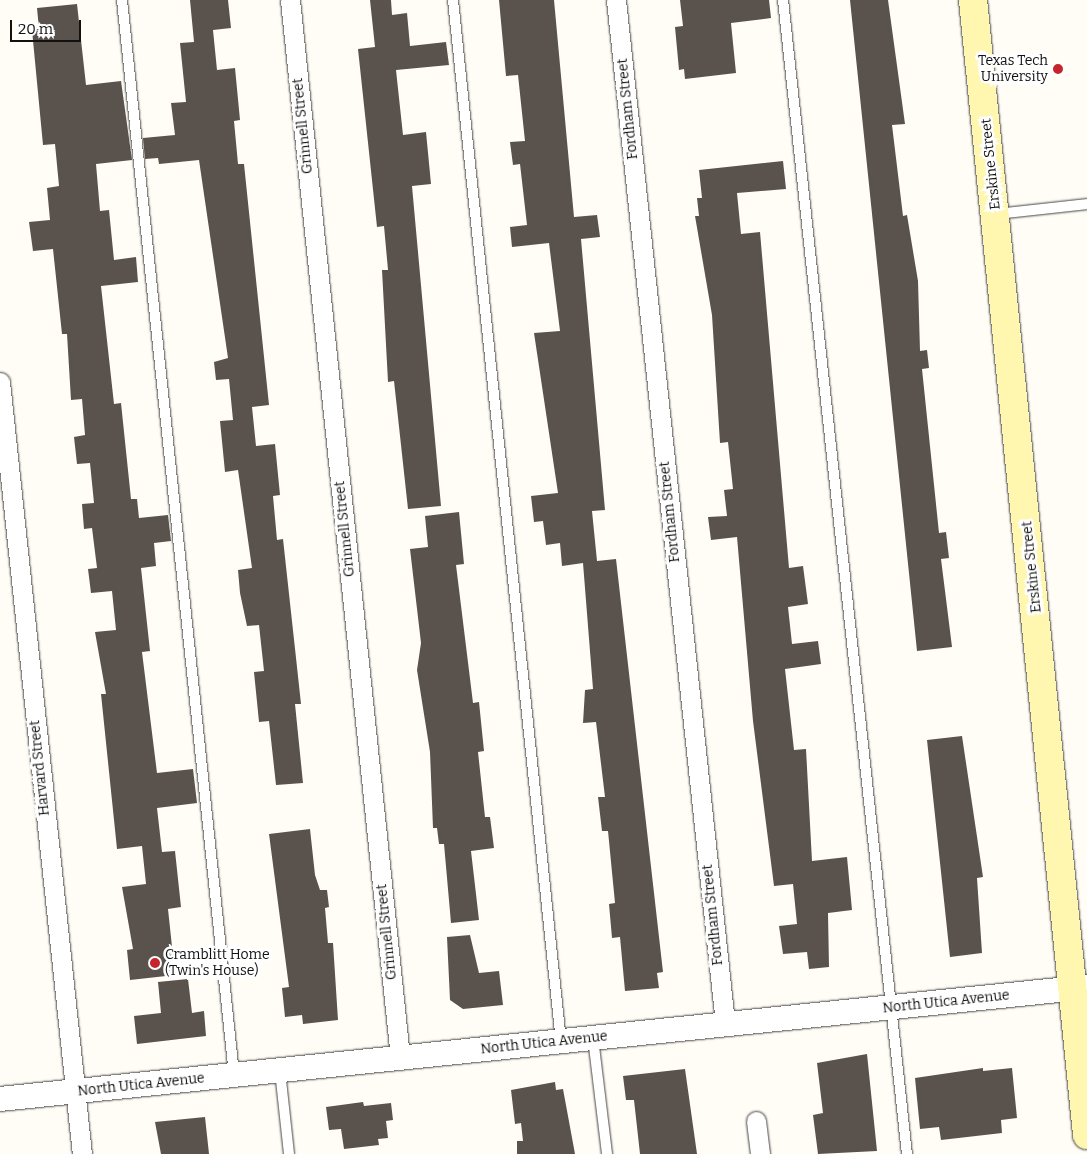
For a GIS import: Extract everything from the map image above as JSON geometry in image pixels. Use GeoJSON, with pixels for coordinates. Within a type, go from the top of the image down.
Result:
{"type":"FeatureCollection","features":[{"type":"Feature","properties":{"kind":"main road","name":"Erskine Street"},"geometry":{"type":"LineString","coordinates":[[973,0],[1081,988],[1087,1135]]}},
{"type":"Feature","properties":{"kind":"street","name":"Grinnell Street"},"geometry":{"type":"LineString","coordinates":[[290,0],[400,1058]]}},
{"type":"Feature","properties":{"kind":"street","name":"Fordham Street"},"geometry":{"type":"LineString","coordinates":[[616,0],[725,1024]]}},
{"type":"Feature","properties":{"kind":"street","name":"Harvard Street"},"geometry":{"type":"LineString","coordinates":[[0,382],[82,1154]]}},
{"type":"Feature","properties":{"kind":"street","name":"North Utica Avenue"},"geometry":{"type":"LineString","coordinates":[[0,1100],[1081,988]]}},
{"type":"Feature","properties":{"kind":"street"},"geometry":{"type":"LineString","coordinates":[[756,1121],[760,1154]]}},
{"type":"Feature","properties":{"kind":"lane"},"geometry":{"type":"LineString","coordinates":[[122,0],[234,1075]]}},
{"type":"Feature","properties":{"kind":"lane"},"geometry":{"type":"LineString","coordinates":[[453,0],[562,1041]]}},
{"type":"Feature","properties":{"kind":"lane"},"geometry":{"type":"LineString","coordinates":[[783,0],[907,1154]]}},
{"type":"Feature","properties":{"kind":"lane"},"geometry":{"type":"LineString","coordinates":[[997,214],[1087,204]]}},
{"type":"Feature","properties":{"kind":"lane"},"geometry":{"type":"LineString","coordinates":[[593,1038],[607,1154]]}},
{"type":"Feature","properties":{"kind":"lane"},"geometry":{"type":"LineString","coordinates":[[280,1070],[289,1154]]}},
{"type":"Feature","properties":{"kind":"building"},"geometry":{"type":"Polygon","coordinates":[[[190,0],[228,0],[231,28],[213,30],[217,70],[235,68],[240,120],[234,121],[238,164],[244,164],[269,405],[252,407],[256,446],[275,444],[280,495],[273,496],[277,540],[283,539],[301,704],[295,704],[303,783],[276,785],[269,721],[259,722],[254,672],[264,671],[259,625],[247,626],[240,593],[238,570],[252,568],[238,470],[225,472],[220,421],[233,420],[229,379],[216,380],[214,362],[228,358],[199,160],[159,164],[158,158],[145,159],[143,138],[175,135],[171,103],[186,102],[180,43],[194,42],[190,0]]]}},
{"type":"Feature","properties":{"kind":"building"},"geometry":{"type":"Polygon","coordinates":[[[370,0],[391,0],[392,15],[407,13],[410,46],[446,42],[449,65],[396,70],[403,135],[426,132],[431,184],[412,186],[441,506],[408,509],[394,381],[388,382],[382,270],[388,270],[384,226],[377,227],[358,49],[375,47],[370,0]]]}},
{"type":"Feature","properties":{"kind":"building"},"geometry":{"type":"Polygon","coordinates":[[[499,0],[554,0],[574,217],[597,215],[600,237],[581,239],[605,510],[592,511],[597,561],[616,559],[663,972],[657,973],[659,988],[625,991],[620,937],[612,938],[609,904],[615,903],[608,831],[602,831],[598,797],[605,797],[596,722],[583,723],[585,690],[593,689],[583,563],[562,566],[560,543],[546,545],[543,521],[534,522],[531,496],[558,493],[534,333],[560,331],[549,243],[512,247],[510,227],[527,225],[520,164],[513,165],[510,142],[525,141],[518,75],[506,76],[499,0]]]}},
{"type":"Feature","properties":{"kind":"building"},"geometry":{"type":"Polygon","coordinates":[[[680,0],[769,0],[771,18],[731,23],[736,73],[685,79],[684,69],[679,70],[675,27],[683,26],[680,0]]]}},
{"type":"Feature","properties":{"kind":"building"},"geometry":{"type":"Polygon","coordinates":[[[850,0],[888,0],[905,124],[892,125],[903,216],[907,215],[918,281],[920,351],[927,350],[929,368],[922,369],[939,533],[946,532],[949,558],[941,559],[952,647],[917,651],[850,0]]]}},
{"type":"Feature","properties":{"kind":"building"},"geometry":{"type":"Polygon","coordinates":[[[77,4],[86,85],[121,81],[132,160],[96,164],[100,211],[109,210],[114,260],[136,257],[138,282],[101,286],[114,404],[121,403],[131,499],[137,499],[139,518],[168,515],[171,541],[154,543],[156,566],[141,568],[150,651],[142,652],[157,773],[193,769],[197,803],[157,808],[162,852],[175,851],[181,907],[168,909],[175,975],[130,980],[127,950],[133,949],[122,887],[146,884],[142,846],[117,849],[101,694],[106,694],[95,632],[116,630],[112,591],[91,593],[88,569],[97,568],[92,528],[84,529],[82,504],[94,503],[90,463],[77,464],[74,437],[85,435],[82,399],[71,400],[67,334],[62,334],[53,249],[33,251],[29,222],[50,220],[47,188],[59,186],[55,144],[43,145],[32,30],[39,29],[37,8],[77,4]]]}},
{"type":"Feature","properties":{"kind":"building"},"geometry":{"type":"Polygon","coordinates":[[[783,161],[786,189],[737,193],[741,234],[760,232],[789,568],[803,566],[808,604],[788,607],[792,644],[818,641],[821,664],[785,669],[794,750],[806,749],[812,861],[847,857],[852,910],[828,913],[829,967],[809,969],[807,952],[783,954],[779,926],[797,924],[793,884],[774,886],[753,721],[737,537],[711,540],[708,517],[727,516],[724,490],[733,489],[728,442],[720,443],[712,315],[695,216],[699,216],[697,198],[702,198],[699,170],[783,161]]]}},
{"type":"Feature","properties":{"kind":"building"},"geometry":{"type":"Polygon","coordinates":[[[459,512],[464,564],[456,565],[473,703],[479,702],[484,751],[478,752],[485,817],[490,817],[494,848],[471,851],[479,920],[451,923],[444,844],[439,844],[437,828],[433,828],[430,752],[417,670],[421,643],[410,549],[428,547],[425,516],[459,512]]]}},
{"type":"Feature","properties":{"kind":"building"},"geometry":{"type":"Polygon","coordinates":[[[962,736],[983,877],[977,878],[982,953],[950,957],[927,740],[962,736]]]}},
{"type":"Feature","properties":{"kind":"building"},"geometry":{"type":"Polygon","coordinates":[[[310,829],[315,875],[320,890],[327,890],[329,907],[325,908],[328,943],[333,943],[338,1020],[303,1024],[302,1015],[285,1017],[282,988],[289,987],[269,834],[310,829]]]}},
{"type":"Feature","properties":{"kind":"building"},"geometry":{"type":"Polygon","coordinates":[[[470,935],[479,973],[499,971],[503,1005],[463,1009],[450,1000],[447,937],[470,935]]]}},
{"type":"Feature","properties":{"kind":"building"},"geometry":{"type":"Polygon","coordinates":[[[188,979],[192,1013],[204,1011],[206,1036],[137,1044],[134,1016],[161,1013],[158,982],[188,979]]]}},
{"type":"Feature","properties":{"kind":"building"},"geometry":{"type":"Polygon","coordinates":[[[867,1054],[877,1151],[818,1154],[813,1115],[823,1113],[817,1063],[867,1054]]]}},
{"type":"Feature","properties":{"kind":"building"},"geometry":{"type":"Polygon","coordinates":[[[983,1068],[983,1071],[1012,1068],[1017,1118],[1001,1120],[1002,1133],[941,1140],[939,1127],[920,1129],[915,1078],[983,1068]]]}},
{"type":"Feature","properties":{"kind":"building"},"geometry":{"type":"Polygon","coordinates":[[[685,1069],[697,1154],[640,1154],[634,1100],[626,1100],[623,1076],[685,1069]]]}},
{"type":"Feature","properties":{"kind":"building"},"geometry":{"type":"Polygon","coordinates":[[[555,1082],[556,1090],[563,1089],[575,1154],[517,1154],[517,1141],[523,1141],[521,1123],[515,1124],[511,1090],[555,1082]]]}},
{"type":"Feature","properties":{"kind":"building"},"geometry":{"type":"Polygon","coordinates":[[[363,1102],[364,1106],[391,1103],[393,1120],[386,1121],[388,1138],[378,1139],[379,1145],[344,1149],[341,1129],[329,1130],[326,1107],[363,1102]]]}},
{"type":"Feature","properties":{"kind":"building"},"geometry":{"type":"Polygon","coordinates":[[[205,1117],[209,1154],[161,1154],[155,1122],[205,1117]]]}},
{"type":"Feature","properties":{"kind":"place","name":"Texas Tech University"},"geometry":{"type":"Point","coordinates":[1058,69]}},
{"type":"Feature","properties":{"kind":"place","name":"Cramblitt Home (Twin's House)"},"geometry":{"type":"Point","coordinates":[155,963]}}]}
